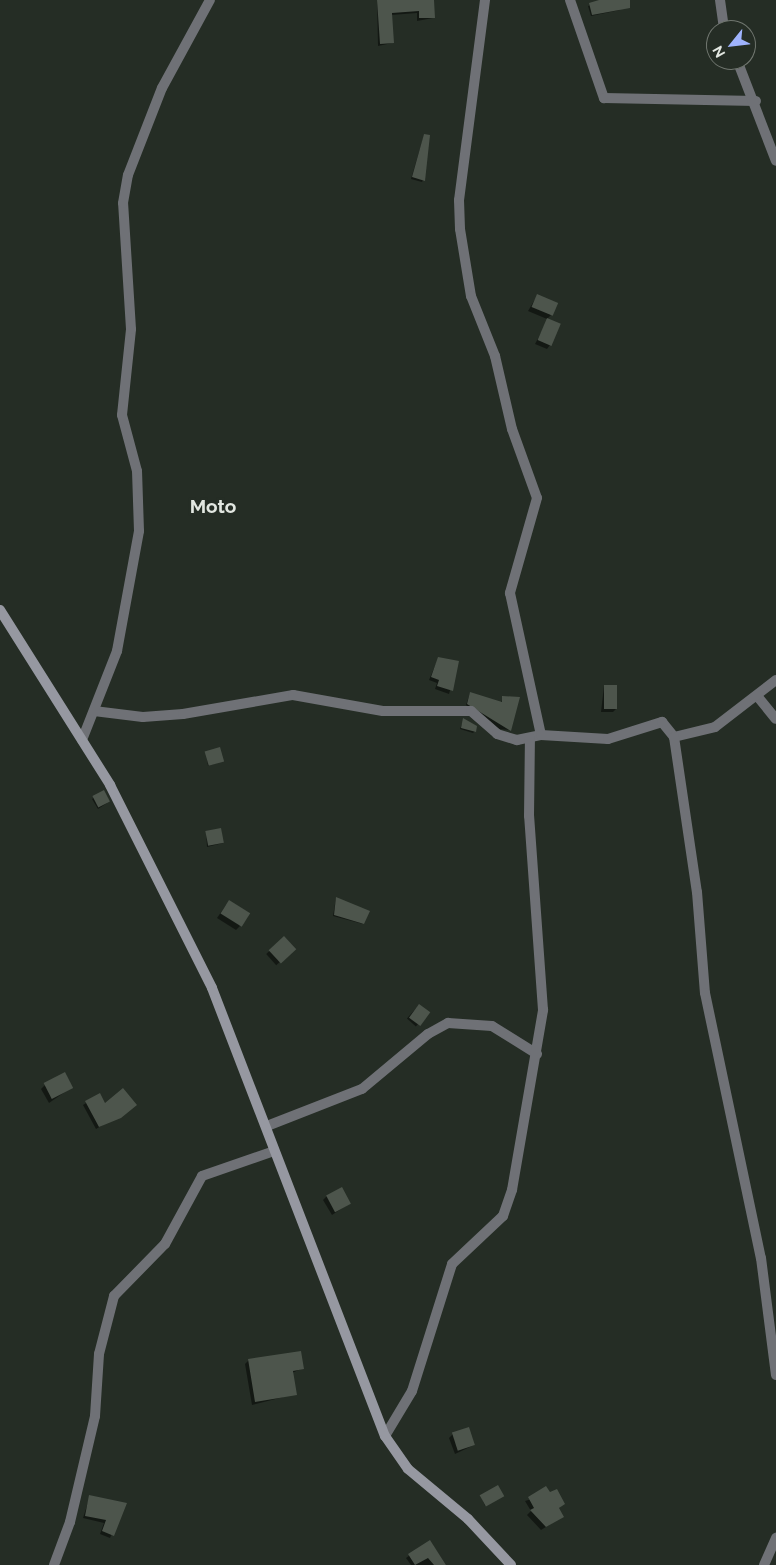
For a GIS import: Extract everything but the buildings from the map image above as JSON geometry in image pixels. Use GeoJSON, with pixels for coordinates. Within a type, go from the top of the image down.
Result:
{"type":"FeatureCollection","features":[{"type":"Feature","properties":{"kind":"street"},"geometry":{"type":"LineString","coordinates":[[82,740],[119,643],[140,531],[137,471],[122,416],[131,329],[123,203],[128,175],[162,88],[210,0]]}},
{"type":"Feature","properties":{"kind":"street"},"geometry":{"type":"LineString","coordinates":[[485,0],[459,200],[460,229],[471,296],[495,356],[512,429],[537,498],[510,593],[541,735]]}},
{"type":"Feature","properties":{"kind":"street"},"geometry":{"type":"LineString","coordinates":[[570,0],[604,98],[756,101]]}},
{"type":"Feature","properties":{"kind":"street"},"geometry":{"type":"LineString","coordinates":[[720,0],[723,20]]}},
{"type":"Feature","properties":{"kind":"street"},"geometry":{"type":"LineString","coordinates":[[742,70],[756,101],[776,161]]}},
{"type":"Feature","properties":{"kind":"street"},"geometry":{"type":"LineString","coordinates":[[0,610],[82,740],[132,825],[212,988],[267,1126],[274,1151],[385,1436],[408,1469],[468,1519],[511,1565]]}},
{"type":"Feature","properties":{"kind":"street"},"geometry":{"type":"LineString","coordinates":[[674,736],[714,727],[758,697],[776,680]]}},
{"type":"Feature","properties":{"kind":"street"},"geometry":{"type":"LineString","coordinates":[[94,711],[143,717],[183,714],[293,695],[383,711],[472,711],[505,738],[530,738],[541,735],[608,739],[662,722],[674,736],[697,892],[705,993],[761,1258],[776,1375]]}},
{"type":"Feature","properties":{"kind":"street"},"geometry":{"type":"LineString","coordinates":[[758,697],[776,719]]}},
{"type":"Feature","properties":{"kind":"street"},"geometry":{"type":"LineString","coordinates":[[385,1436],[412,1391],[452,1264],[506,1208],[537,1054],[543,1010],[528,816],[530,738]]}},
{"type":"Feature","properties":{"kind":"street"},"geometry":{"type":"LineString","coordinates":[[267,1126],[362,1089],[428,1034],[448,1023],[492,1026],[537,1054]]}},
{"type":"Feature","properties":{"kind":"street"},"geometry":{"type":"LineString","coordinates":[[54,1565],[70,1522],[95,1416],[99,1354],[114,1296],[165,1244],[202,1176],[274,1151]]}},
{"type":"Feature","properties":{"kind":"street"},"geometry":{"type":"LineString","coordinates":[[764,1565],[776,1538]]}},
{"type":"Feature","properties":{"kind":"district","name":"Moto"},"geometry":{"type":"Point","coordinates":[213,507]}}]}
